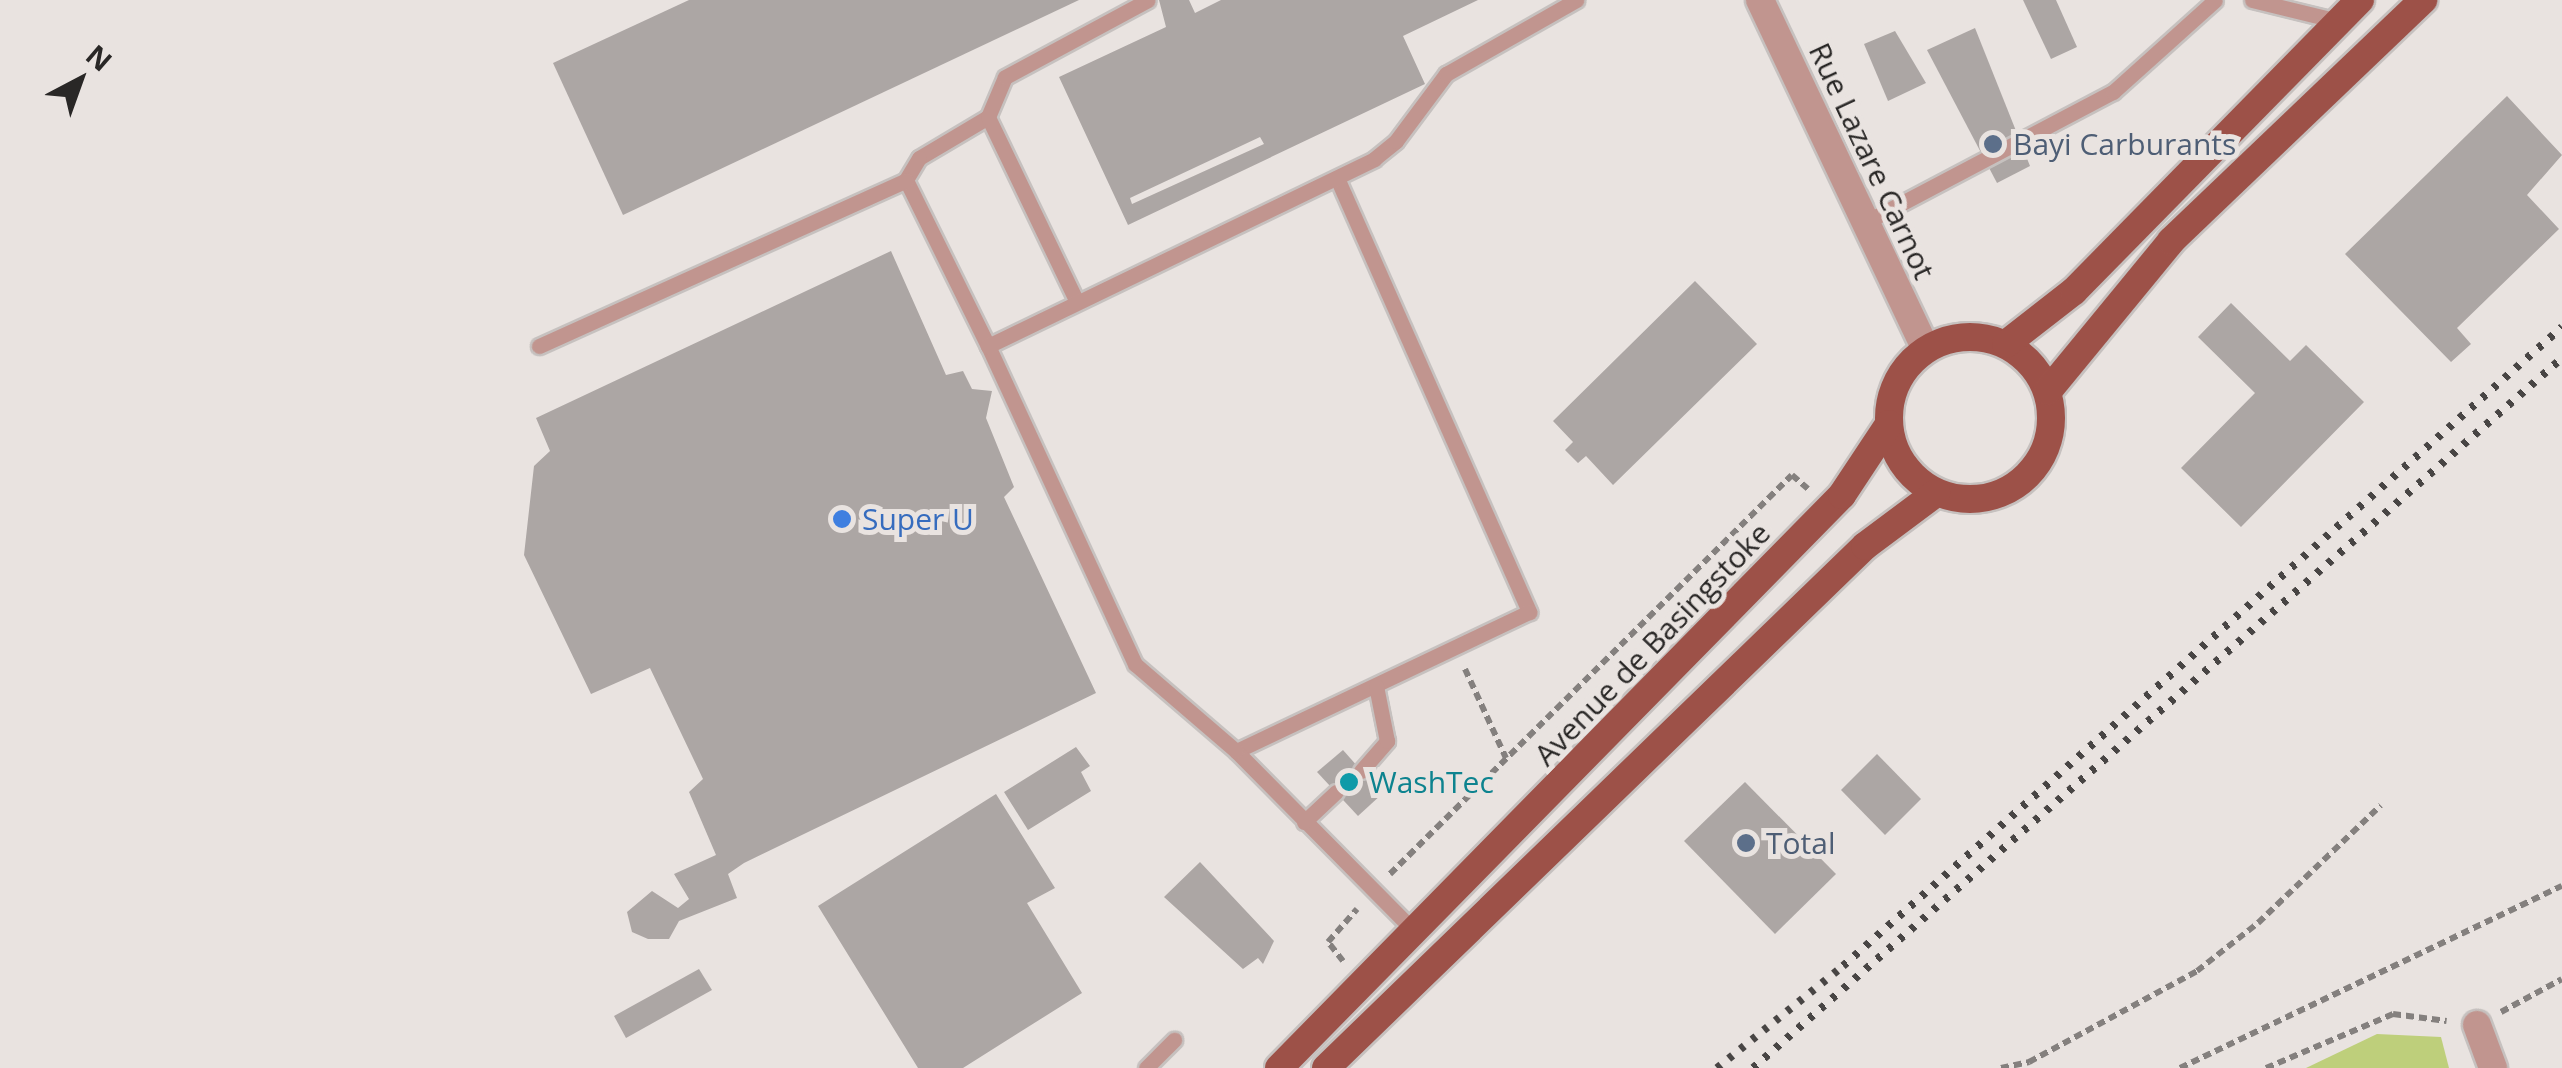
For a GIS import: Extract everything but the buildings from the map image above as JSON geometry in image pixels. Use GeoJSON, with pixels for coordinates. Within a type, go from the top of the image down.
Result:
{"type":"FeatureCollection","features":[{"type":"Feature","properties":{"kind":"main road"},"geometry":{"type":"LineString","coordinates":[[2006,344],[2074,292],[2360,0]]}},
{"type":"Feature","properties":{"kind":"main road"},"geometry":{"type":"LineString","coordinates":[[2048,391],[2171,241],[2422,0]]}},
{"type":"Feature","properties":{"kind":"main road"},"geometry":{"type":"LineString","coordinates":[[1952,338],[2006,344],[2038,372],[2048,391],[2048,444],[2015,487],[1963,500],[1936,493],[1903,464],[1889,424],[1897,381],[1926,349],[1952,338]]}},
{"type":"Feature","properties":{"kind":"main road","name":"Avenue de Basingstoke"},"geometry":{"type":"LineString","coordinates":[[1279,1068],[1829,508],[1889,424]]}},
{"type":"Feature","properties":{"kind":"main road"},"geometry":{"type":"LineString","coordinates":[[1326,1068],[1851,560],[1936,493]]}},
{"type":"Feature","properties":{"kind":"street","name":"Rue Lazare Carnot"},"geometry":{"type":"LineString","coordinates":[[1760,0],[1926,349]]}},
{"type":"Feature","properties":{"kind":"street"},"geometry":{"type":"LineString","coordinates":[[2477,1025],[2493,1068]]}},
{"type":"Feature","properties":{"kind":"lane"},"geometry":{"type":"LineString","coordinates":[[539,346],[906,180],[919,158],[988,117],[1006,76],[1148,0]]}},
{"type":"Feature","properties":{"kind":"lane"},"geometry":{"type":"LineString","coordinates":[[988,346],[1076,300],[1338,178],[1396,142],[1446,74],[1576,0]]}},
{"type":"Feature","properties":{"kind":"lane"},"geometry":{"type":"LineString","coordinates":[[1866,222],[2114,92],[2215,0]]}},
{"type":"Feature","properties":{"kind":"lane"},"geometry":{"type":"LineString","coordinates":[[2252,0],[2338,21]]}},
{"type":"Feature","properties":{"kind":"lane"},"geometry":{"type":"LineString","coordinates":[[988,117],[1076,300]]}},
{"type":"Feature","properties":{"kind":"lane"},"geometry":{"type":"LineString","coordinates":[[1236,751],[1529,612],[1338,178]]}},
{"type":"Feature","properties":{"kind":"lane"},"geometry":{"type":"LineString","coordinates":[[906,180],[1136,664],[1236,751],[1371,893],[1415,932]]}},
{"type":"Feature","properties":{"kind":"lane"},"geometry":{"type":"LineString","coordinates":[[1362,771],[1387,740],[1376,686]]}},
{"type":"Feature","properties":{"kind":"lane"},"geometry":{"type":"LineString","coordinates":[[1304,822],[1336,792]]}},
{"type":"Feature","properties":{"kind":"lane"},"geometry":{"type":"LineString","coordinates":[[1146,1068],[1174,1040]]}},
{"type":"Feature","properties":{"kind":"path"},"geometry":{"type":"LineString","coordinates":[[1362,985],[1328,942],[1371,893],[1792,475],[1829,508]]}},
{"type":"Feature","properties":{"kind":"path"},"geometry":{"type":"LineString","coordinates":[[1455,648],[1506,758]]}},
{"type":"Feature","properties":{"kind":"path"},"geometry":{"type":"LineString","coordinates":[[2001,1068],[2028,1062],[2196,971],[2258,923],[2380,804]]}},
{"type":"Feature","properties":{"kind":"path"},"geometry":{"type":"LineString","coordinates":[[2180,1068],[2562,886]]}},
{"type":"Feature","properties":{"kind":"path"},"geometry":{"type":"LineString","coordinates":[[2266,1068],[2393,1014],[2477,1025],[2562,979]]}},
{"type":"Feature","properties":{"kind":"green space"},"geometry":{"type":"Polygon","coordinates":[[[2377,1034],[2441,1037],[2449,1068],[2306,1068],[2377,1034]]]}},
{"type":"Feature","properties":{"kind":"railway"},"geometry":{"type":"LineString","coordinates":[[1717,1068],[1843,966],[2562,327]]}},
{"type":"Feature","properties":{"kind":"railway"},"geometry":{"type":"LineString","coordinates":[[1753,1068],[2562,358]]}},
{"type":"Feature","properties":{"kind":"place","name":"Bayi Carburants"},"geometry":{"type":"Point","coordinates":[1993,144]}},
{"type":"Feature","properties":{"kind":"place","name":"Super U"},"geometry":{"type":"Point","coordinates":[842,519]}},
{"type":"Feature","properties":{"kind":"place","name":"WashTec"},"geometry":{"type":"Point","coordinates":[1349,782]}},
{"type":"Feature","properties":{"kind":"place","name":"Total"},"geometry":{"type":"Point","coordinates":[1746,843]}}]}
